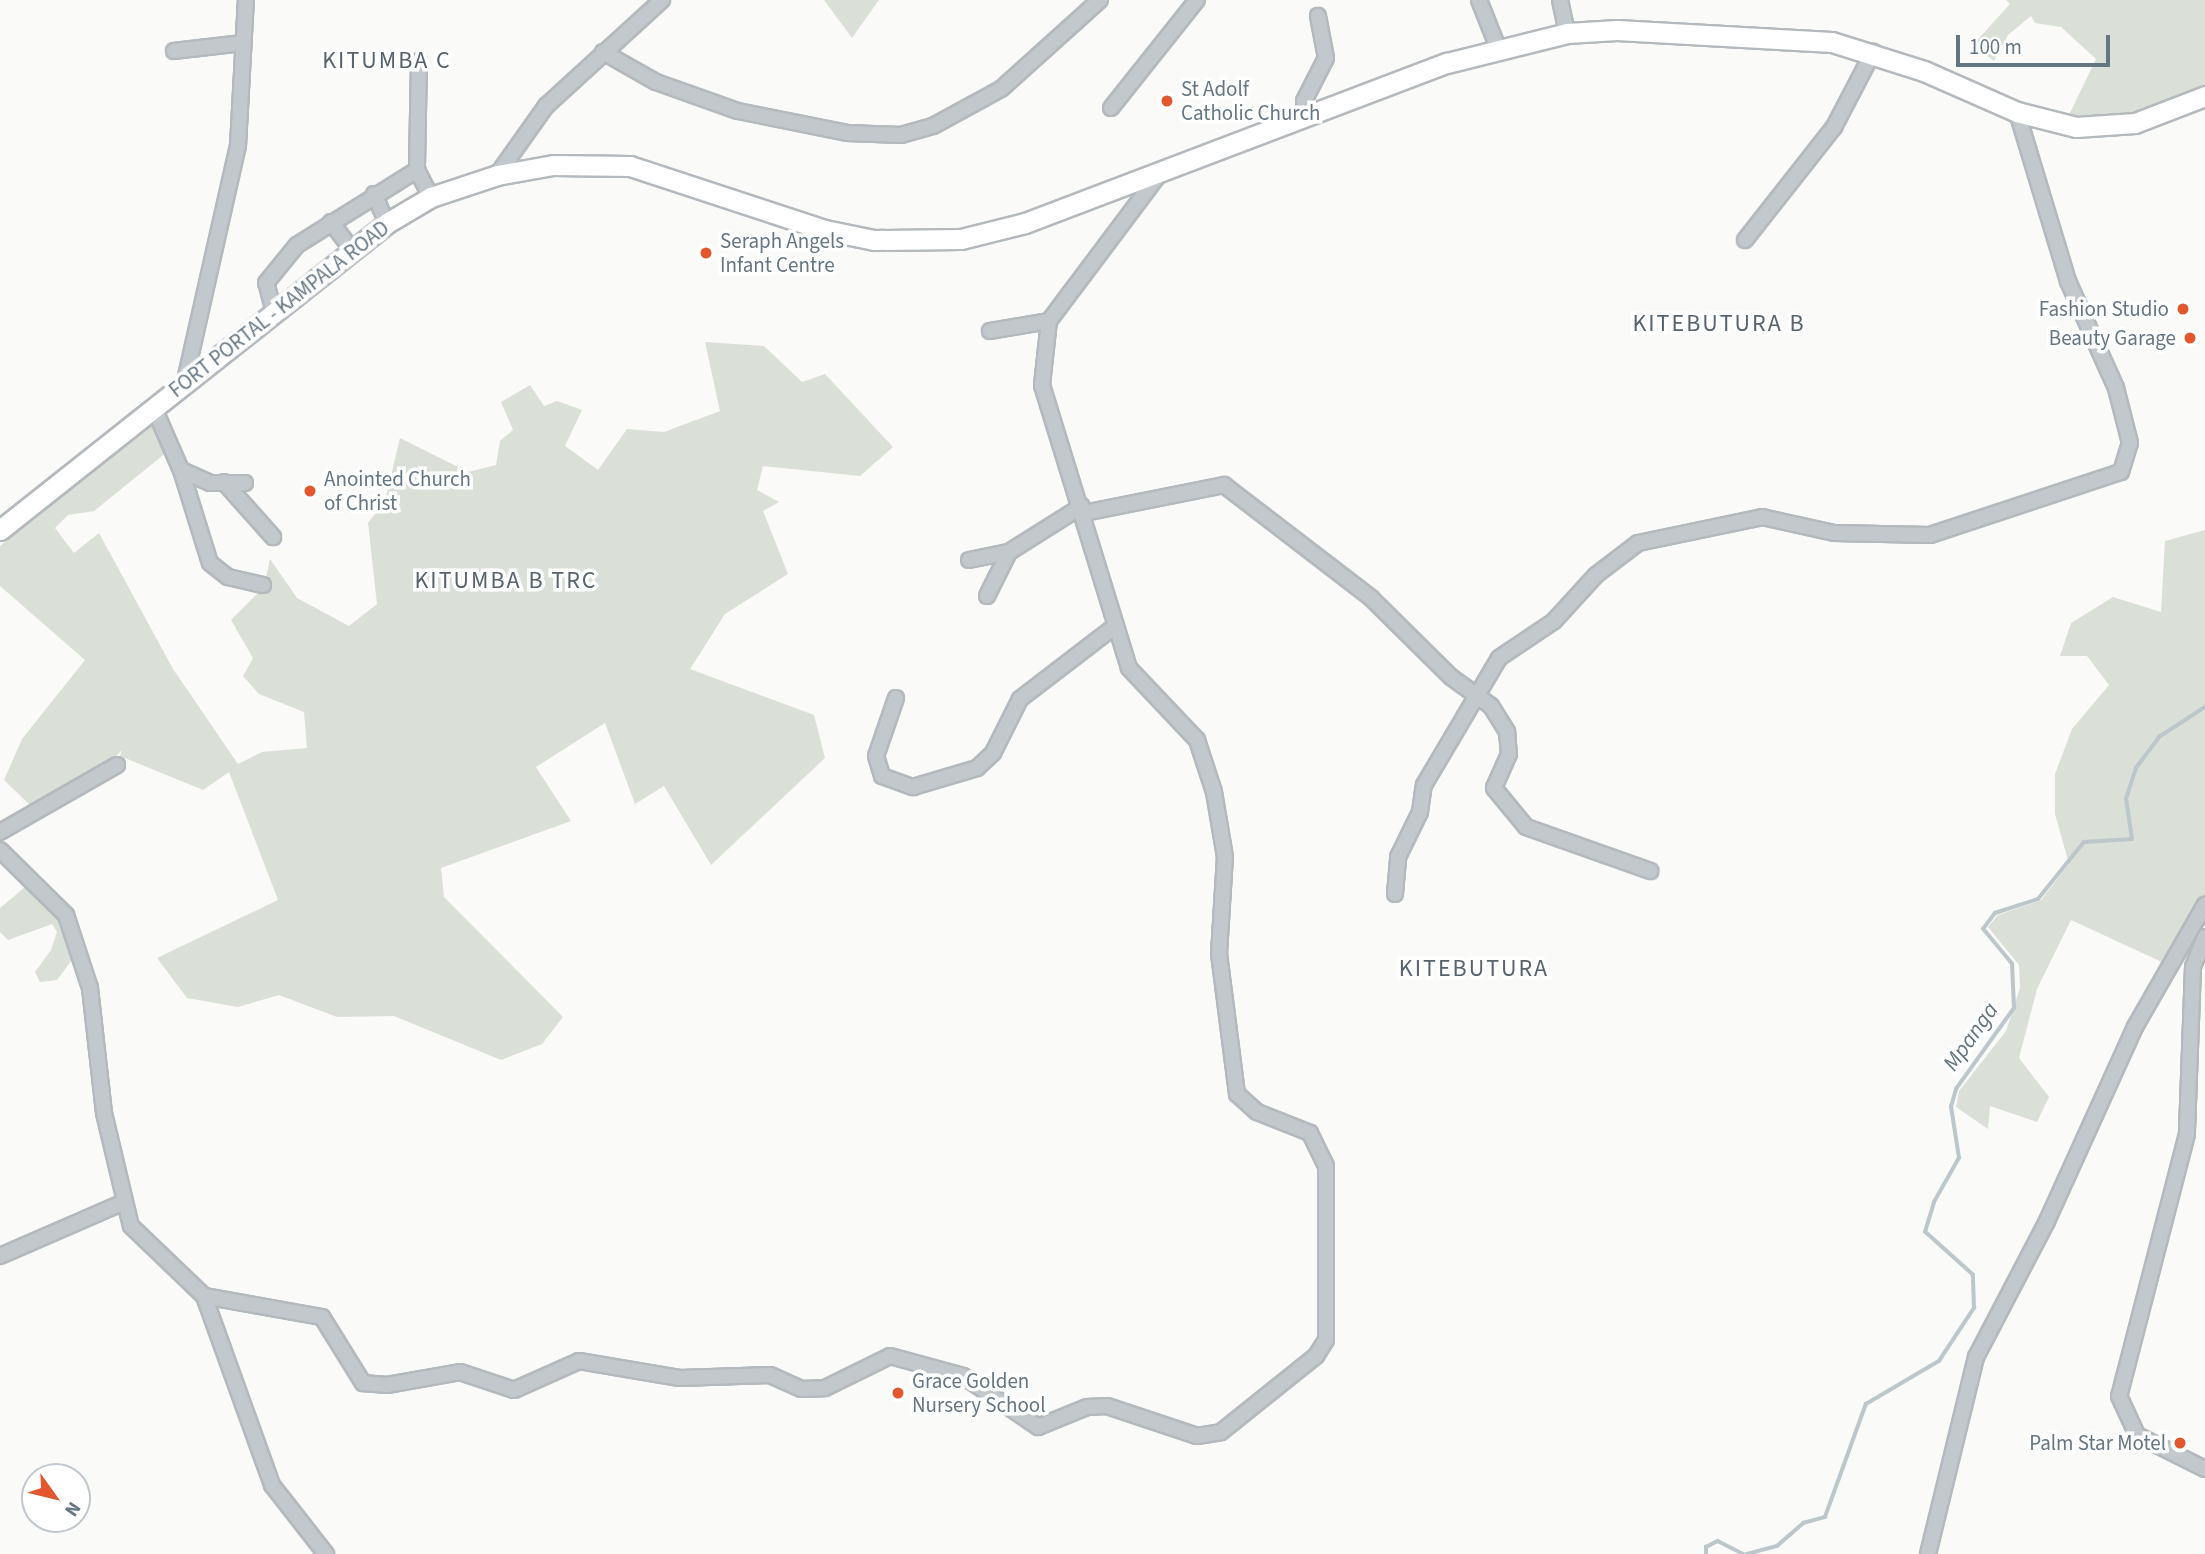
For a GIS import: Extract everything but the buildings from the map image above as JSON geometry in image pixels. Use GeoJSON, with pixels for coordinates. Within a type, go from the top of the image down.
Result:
{"type":"FeatureCollection","features":[{"type":"Feature","properties":{"kind":"highway","name":"FORT PORTAL - KAMPALA ROAD"},"geometry":{"type":"LineString","coordinates":[[0,530],[387,223],[431,197],[497,175],[553,165],[631,166],[825,230],[925,242],[1001,231],[1306,116],[1498,48],[1567,33],[1766,34],[1873,52],[2017,112],[2106,127],[2164,115],[2205,96]]}},
{"type":"Feature","properties":{"kind":"street"},"geometry":{"type":"LineString","coordinates":[[184,386],[233,175],[246,0]]}},
{"type":"Feature","properties":{"kind":"street"},"geometry":{"type":"LineString","coordinates":[[497,175],[546,106],[662,0]]}},
{"type":"Feature","properties":{"kind":"street"},"geometry":{"type":"LineString","coordinates":[[603,52],[656,82],[738,111],[847,133],[901,135],[1001,89],[1100,0]]}},
{"type":"Feature","properties":{"kind":"street"},"geometry":{"type":"LineString","coordinates":[[1111,108],[1197,0]]}},
{"type":"Feature","properties":{"kind":"street"},"geometry":{"type":"LineString","coordinates":[[1479,0],[1498,48]]}},
{"type":"Feature","properties":{"kind":"street"},"geometry":{"type":"LineString","coordinates":[[1560,0],[1567,33]]}},
{"type":"Feature","properties":{"kind":"street"},"geometry":{"type":"LineString","coordinates":[[1306,116],[1304,101],[1326,58],[1318,16]]}},
{"type":"Feature","properties":{"kind":"street"},"geometry":{"type":"LineString","coordinates":[[174,51],[243,43]]}},
{"type":"Feature","properties":{"kind":"street"},"geometry":{"type":"LineString","coordinates":[[1745,240],[1833,127],[1873,52]]}},
{"type":"Feature","properties":{"kind":"street"},"geometry":{"type":"LineString","coordinates":[[419,61],[417,170],[431,197]]}},
{"type":"Feature","properties":{"kind":"street"},"geometry":{"type":"LineString","coordinates":[[1395,894],[1398,857],[1420,812],[1423,785],[1499,658],[1554,621],[1622,552],[1653,536],[1762,517],[1834,533],[1930,536],[2121,472],[2130,443],[2116,388],[2068,281],[2017,112]]}},
{"type":"Feature","properties":{"kind":"street"},"geometry":{"type":"LineString","coordinates":[[274,313],[264,292],[269,277],[305,238],[417,170]]}},
{"type":"Feature","properties":{"kind":"street"},"geometry":{"type":"LineString","coordinates":[[204,1296],[322,1317],[355,1376],[375,1386],[460,1372],[514,1390],[579,1361],[680,1378],[770,1375],[801,1389],[825,1388],[890,1356],[963,1376],[1038,1427],[1087,1407],[1107,1406],[1196,1436],[1221,1432],[1323,1348],[1328,1329],[1326,1166],[1310,1133],[1257,1112],[1237,1094],[1219,954],[1225,857],[1214,792],[1197,740],[1129,668],[1083,510],[1045,404],[1049,321],[1163,170]]}},
{"type":"Feature","properties":{"kind":"street"},"geometry":{"type":"LineString","coordinates":[[374,194],[387,223]]}},
{"type":"Feature","properties":{"kind":"street"},"geometry":{"type":"LineString","coordinates":[[331,222],[351,249]]}},
{"type":"Feature","properties":{"kind":"street"},"geometry":{"type":"LineString","coordinates":[[990,331],[1049,321]]}},
{"type":"Feature","properties":{"kind":"street"},"geometry":{"type":"LineString","coordinates":[[154,408],[181,470],[210,563],[228,577],[263,585]]}},
{"type":"Feature","properties":{"kind":"street"},"geometry":{"type":"LineString","coordinates":[[181,470],[224,482],[245,483]]}},
{"type":"Feature","properties":{"kind":"street"},"geometry":{"type":"LineString","coordinates":[[224,482],[273,537]]}},
{"type":"Feature","properties":{"kind":"street"},"geometry":{"type":"LineString","coordinates":[[969,560],[1009,552],[1083,510],[1224,485],[1371,598],[1476,693],[1507,732],[1509,754],[1494,788],[1526,827],[1650,871]]}},
{"type":"Feature","properties":{"kind":"street"},"geometry":{"type":"LineString","coordinates":[[988,596],[1009,552]]}},
{"type":"Feature","properties":{"kind":"street"},"geometry":{"type":"LineString","coordinates":[[896,698],[876,756],[882,776],[913,787],[977,768],[993,753],[1020,699],[1115,625]]}},
{"type":"Feature","properties":{"kind":"street"},"geometry":{"type":"LineString","coordinates":[[0,832],[117,765]]}},
{"type":"Feature","properties":{"kind":"street"},"geometry":{"type":"LineString","coordinates":[[0,849],[66,915],[90,988],[104,1113],[124,1202],[139,1237],[204,1296],[261,1462],[281,1499],[326,1554]]}},
{"type":"Feature","properties":{"kind":"street"},"geometry":{"type":"LineString","coordinates":[[1928,1554],[1976,1357],[2048,1221],[2135,1027],[2205,905]]}},
{"type":"Feature","properties":{"kind":"street"},"geometry":{"type":"LineString","coordinates":[[2205,937],[2193,967],[2187,1134],[2119,1396],[2137,1434],[2205,1469]]}},
{"type":"Feature","properties":{"kind":"street"},"geometry":{"type":"LineString","coordinates":[[0,1255],[124,1202]]}},
{"type":"Feature","properties":{"kind":"shaded area"},"geometry":{"type":"Polygon","coordinates":[[[824,0],[879,0],[852,38],[824,0]]]}},
{"type":"Feature","properties":{"kind":"shaded area"},"geometry":{"type":"Polygon","coordinates":[[[2006,0],[2205,0],[2205,85],[2182,101],[2133,116],[2069,115],[2096,59],[2061,27],[2035,23],[2031,16],[2008,35],[1994,61],[1973,45],[2010,4],[2006,0]]]}},
{"type":"Feature","properties":{"kind":"shaded area"},"geometry":{"type":"Polygon","coordinates":[[[705,342],[764,346],[802,382],[825,374],[893,447],[860,476],[763,466],[757,490],[779,502],[763,511],[788,574],[725,614],[690,669],[814,715],[825,758],[711,865],[664,786],[635,804],[605,723],[536,767],[571,821],[441,868],[444,897],[563,1017],[542,1044],[501,1060],[394,1016],[337,1017],[279,995],[238,1007],[187,998],[157,958],[278,900],[229,772],[203,790],[120,756],[122,750],[101,771],[34,809],[4,780],[22,739],[85,660],[0,586],[0,546],[157,418],[167,452],[94,511],[68,515],[55,528],[74,553],[99,533],[173,669],[238,764],[262,752],[307,748],[304,712],[259,694],[243,676],[253,658],[231,620],[264,587],[270,559],[297,598],[349,626],[377,604],[368,523],[385,501],[400,438],[468,472],[496,465],[500,441],[513,430],[501,402],[530,385],[544,406],[557,401],[582,410],[565,446],[598,470],[627,429],[664,432],[720,411],[705,342]]]}},
{"type":"Feature","properties":{"kind":"shaded area"},"geometry":{"type":"Polygon","coordinates":[[[2205,530],[2205,896],[2164,963],[2071,920],[2037,989],[2019,1058],[2049,1097],[2037,1122],[1990,1106],[1988,1129],[1956,1107],[1959,1091],[2006,1031],[2020,988],[2019,965],[1988,927],[1998,915],[2041,900],[2069,864],[2055,814],[2055,774],[2072,729],[2109,685],[2087,656],[2060,656],[2071,623],[2113,597],[2161,612],[2165,541],[2205,530]]]}},
{"type":"Feature","properties":{"kind":"shaded area"},"geometry":{"type":"Polygon","coordinates":[[[30,883],[52,906],[77,953],[57,980],[40,982],[35,972],[51,950],[57,932],[52,924],[8,940],[0,932],[0,908],[30,883]]]}},
{"type":"Feature","properties":{"kind":"waterway","name":"Mpanga"},"geometry":{"type":"LineString","coordinates":[[1747,1554],[1777,1546],[1803,1523],[1825,1517],[1866,1404],[1939,1361],[1974,1308],[1973,1275],[1925,1232],[1934,1202],[1959,1158],[1951,1107],[1956,1089],[2014,1008],[2012,964],[1983,929],[1995,913],[2038,899],[2084,842],[2132,839],[2126,799],[2136,768],[2159,737],[2205,707]]}},
{"type":"Feature","properties":{"kind":"waterway","name":"Mpanga"},"geometry":{"type":"LineString","coordinates":[[1706,1554],[1706,1547],[1718,1541],[1743,1554]]}},
{"type":"Feature","properties":{"kind":"place","name":"St Adolf Catholic Church"},"geometry":{"type":"Point","coordinates":[1167,101]}},
{"type":"Feature","properties":{"kind":"place","name":"Seraph Angels Infant Centre"},"geometry":{"type":"Point","coordinates":[706,253]}},
{"type":"Feature","properties":{"kind":"place","name":"Fashion Studio"},"geometry":{"type":"Point","coordinates":[2183,309]}},
{"type":"Feature","properties":{"kind":"place","name":"Beauty Garage"},"geometry":{"type":"Point","coordinates":[2190,338]}},
{"type":"Feature","properties":{"kind":"place","name":"Anointed Church of Christ"},"geometry":{"type":"Point","coordinates":[310,491]}},
{"type":"Feature","properties":{"kind":"place","name":"Grace Golden Nursery School"},"geometry":{"type":"Point","coordinates":[898,1393]}},
{"type":"Feature","properties":{"kind":"place","name":"Palm Star Motel"},"geometry":{"type":"Point","coordinates":[2180,1443]}},
{"type":"Feature","properties":{"kind":"district","name":"KITUMBA C"},"geometry":{"type":"Point","coordinates":[387,61]}},
{"type":"Feature","properties":{"kind":"district","name":"KITEBUTURA B"},"geometry":{"type":"Point","coordinates":[1719,324]}},
{"type":"Feature","properties":{"kind":"district","name":"KITUMBA B TRC"},"geometry":{"type":"Point","coordinates":[506,581]}},
{"type":"Feature","properties":{"kind":"district","name":"KITEBUTURA"},"geometry":{"type":"Point","coordinates":[1474,969]}}]}
